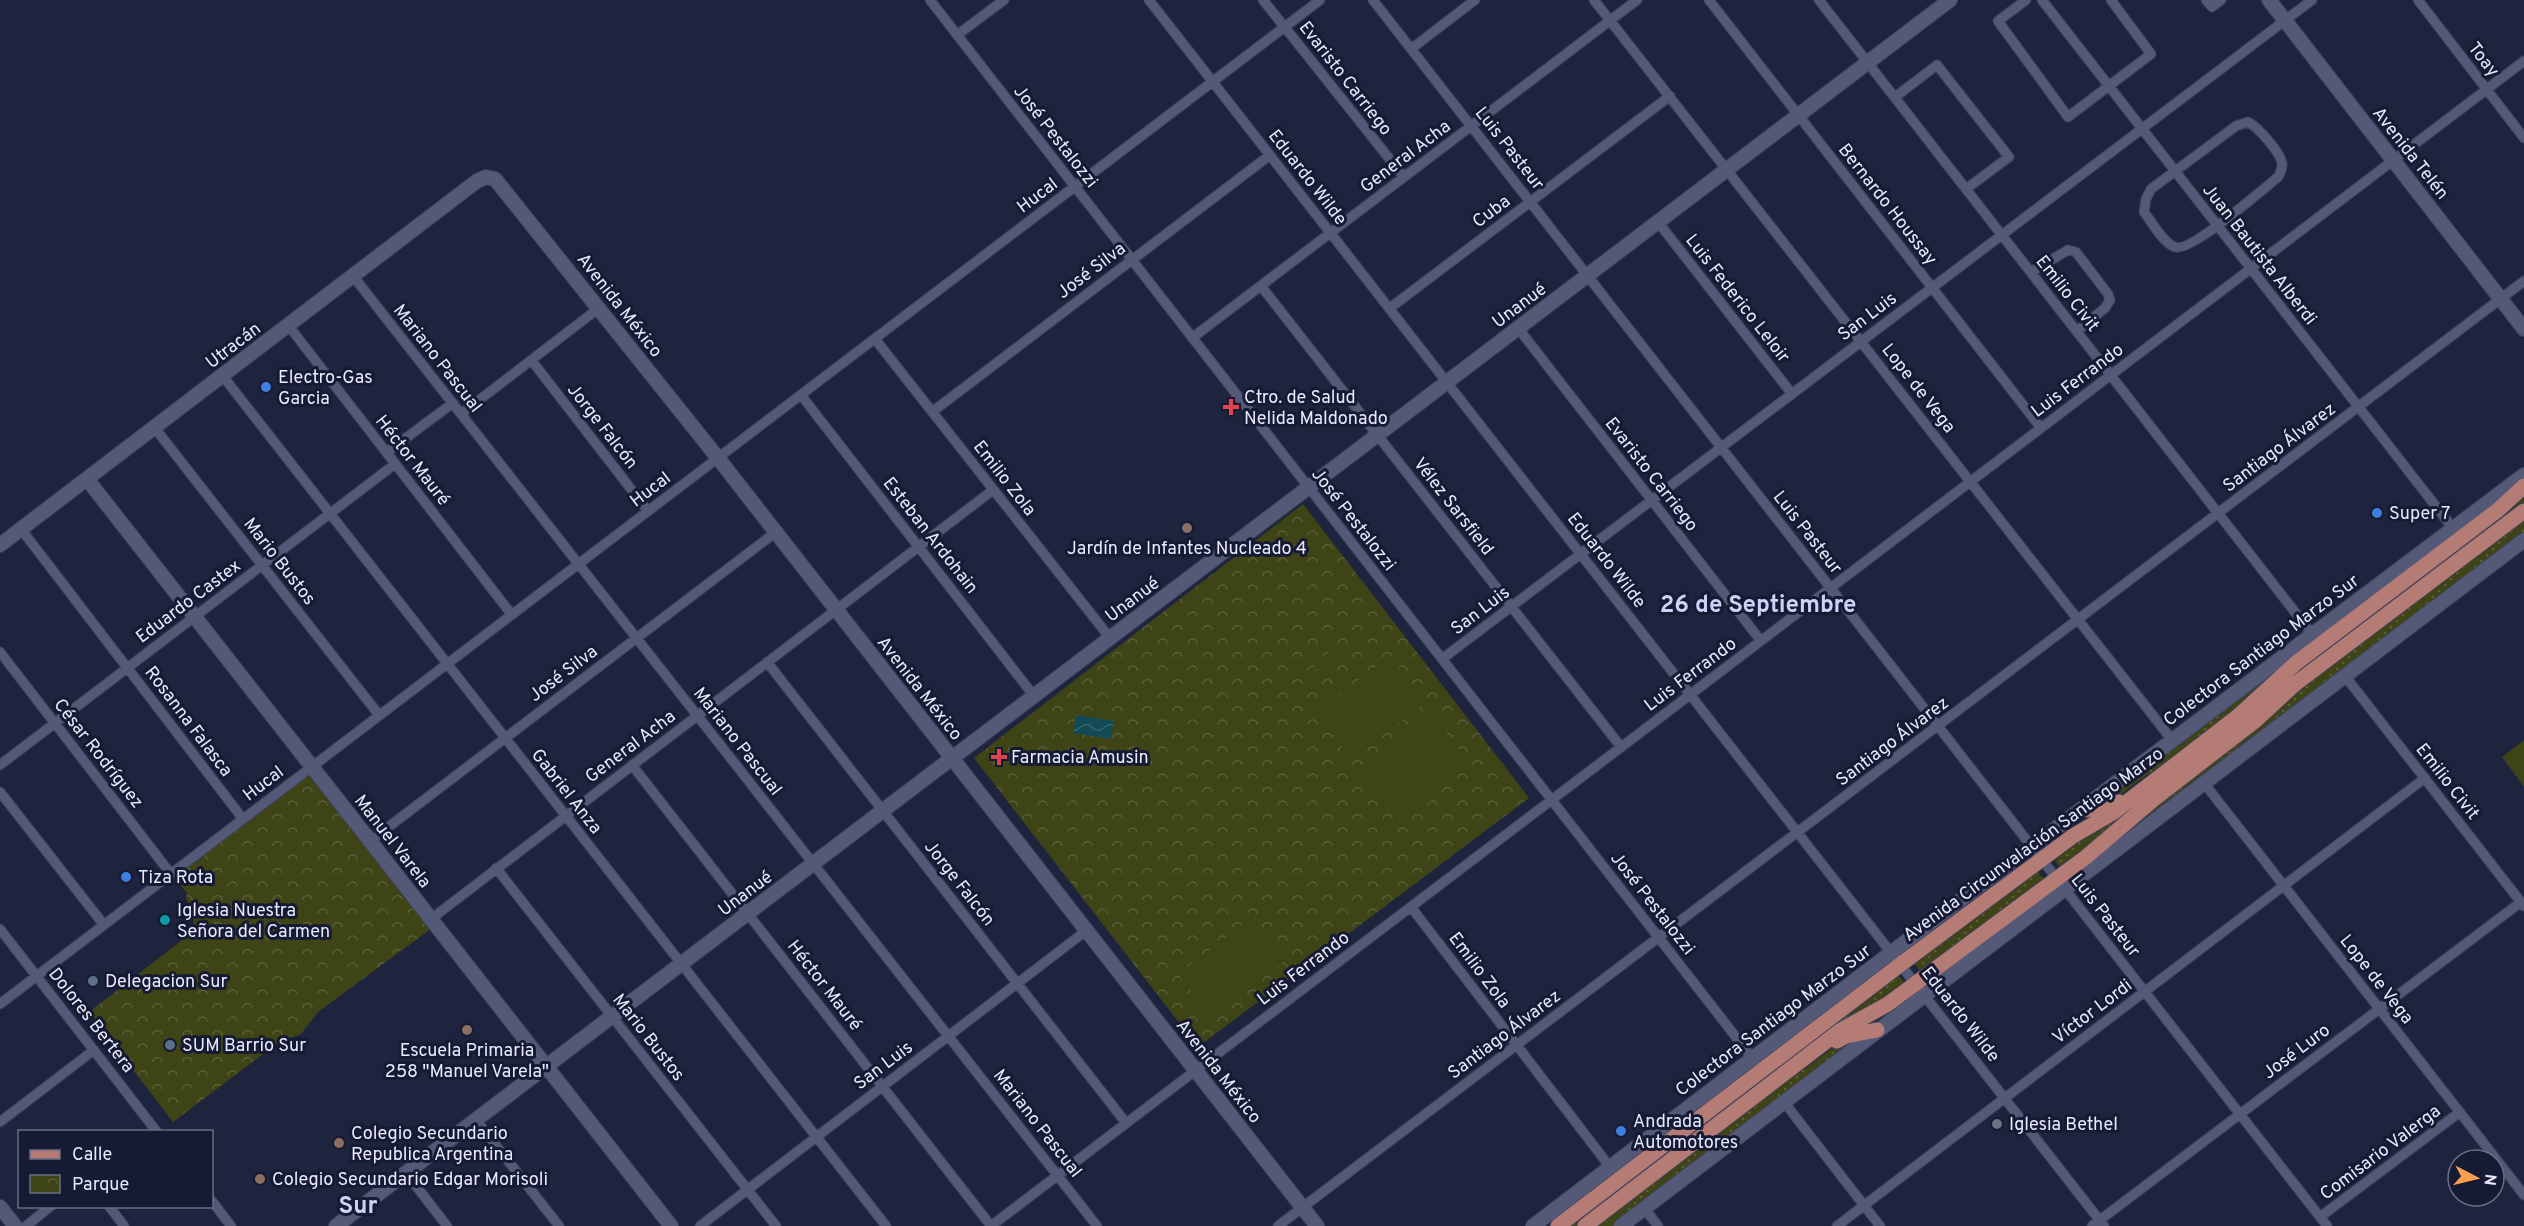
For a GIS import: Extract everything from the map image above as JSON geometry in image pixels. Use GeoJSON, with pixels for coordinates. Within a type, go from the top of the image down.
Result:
{"type":"FeatureCollection","features":[{"type":"Feature","properties":{"kind":"main road","name":"Avenida Circunvalación Santiago Marzo"},"geometry":{"type":"LineString","coordinates":[[1558,1226],[1896,958],[2073,836],[2114,812],[2177,764],[2242,712],[2296,663],[2498,510],[2524,486]]}},
{"type":"Feature","properties":{"kind":"main road","name":"Avenida Circunvalación Santiago Marzo"},"geometry":{"type":"LineString","coordinates":[[1585,1226],[1841,1030],[1920,989],[2061,884],[2295,684],[2524,511]]}},
{"type":"Feature","properties":{"kind":"main road"},"geometry":{"type":"LineString","coordinates":[[2081,810],[2114,805],[2152,777],[2177,764]]}},
{"type":"Feature","properties":{"kind":"main road"},"geometry":{"type":"LineString","coordinates":[[1767,1087],[1801,1068],[1843,1037],[1877,1030]]}},
{"type":"Feature","properties":{"kind":"street","name":"José Pestalozzi"},"geometry":{"type":"LineString","coordinates":[[930,0],[1753,1059]]}},
{"type":"Feature","properties":{"kind":"street"},"geometry":{"type":"LineString","coordinates":[[957,35],[1004,0]]}},
{"type":"Feature","properties":{"kind":"street","name":"Eduardo Wilde"},"geometry":{"type":"LineString","coordinates":[[1149,0],[2005,1098],[2098,1224]]}},
{"type":"Feature","properties":{"kind":"street","name":"Evaristo Carriego"},"geometry":{"type":"LineString","coordinates":[[1263,0],[1404,177]]}},
{"type":"Feature","properties":{"kind":"street","name":"Hucal"},"geometry":{"type":"LineString","coordinates":[[0,1004],[1320,0]]}},
{"type":"Feature","properties":{"kind":"street","name":"Luis Pasteur"},"geometry":{"type":"LineString","coordinates":[[1373,0],[2327,1226]]}},
{"type":"Feature","properties":{"kind":"street"},"geometry":{"type":"LineString","coordinates":[[1411,49],[1475,0]]}},
{"type":"Feature","properties":{"kind":"street","name":"Lope de Vega"},"geometry":{"type":"LineString","coordinates":[[1594,0],[2172,740]]}},
{"type":"Feature","properties":{"kind":"street","name":"General Acha"},"geometry":{"type":"LineString","coordinates":[[1192,338],[1637,0]]}},
{"type":"Feature","properties":{"kind":"street","name":"Bernardo Houssay"},"geometry":{"type":"LineString","coordinates":[[1709,0],[2041,428]]}},
{"type":"Feature","properties":{"kind":"street","name":"Emilio Civit"},"geometry":{"type":"LineString","coordinates":[[1819,0],[2312,634]]}},
{"type":"Feature","properties":{"kind":"street","name":"Unanué"},"geometry":{"type":"LineString","coordinates":[[338,1225],[1950,0]]}},
{"type":"Feature","properties":{"kind":"street"},"geometry":{"type":"LineString","coordinates":[[2026,0],[1998,21],[2068,117],[2151,54],[2111,0]]}},
{"type":"Feature","properties":{"kind":"street","name":"Juan Bautista Alberdi"},"geometry":{"type":"LineString","coordinates":[[2042,0],[2452,527]]}},
{"type":"Feature","properties":{"kind":"street"},"geometry":{"type":"LineString","coordinates":[[2206,0],[2212,7],[2221,0]]}},
{"type":"Feature","properties":{"kind":"street","name":"Avenida Telén"},"geometry":{"type":"LineString","coordinates":[[2269,0],[2524,329]]}},
{"type":"Feature","properties":{"kind":"street","name":"San Luis"},"geometry":{"type":"LineString","coordinates":[[1442,659],[2312,0]]}},
{"type":"Feature","properties":{"kind":"street","name":"Toay"},"geometry":{"type":"LineString","coordinates":[[2418,0],[2524,138]]}},
{"type":"Feature","properties":{"kind":"street","name":"Luis Ferrando"},"geometry":{"type":"LineString","coordinates":[[991,1226],[2524,61]]}},
{"type":"Feature","properties":{"kind":"street"},"geometry":{"type":"LineString","coordinates":[[1895,98],[1938,65],[2009,157],[1966,189]]}},
{"type":"Feature","properties":{"kind":"street","name":"Cuba"},"geometry":{"type":"LineString","coordinates":[[1390,308],[1670,96]]}},
{"type":"Feature","properties":{"kind":"street"},"geometry":{"type":"LineString","coordinates":[[2248,122],[2257,127],[2282,161],[2282,170],[2278,177],[2218,226],[2185,247],[2177,248],[2169,244],[2144,212],[2146,199],[2151,189],[2236,126],[2248,122]]}},
{"type":"Feature","properties":{"kind":"street","name":"José Silva"},"geometry":{"type":"LineString","coordinates":[[932,412],[1270,155]]}},
{"type":"Feature","properties":{"kind":"street","name":"Utracán"},"geometry":{"type":"LineString","coordinates":[[0,545],[477,181],[489,177]]}},
{"type":"Feature","properties":{"kind":"street","name":"Avenida México"},"geometry":{"type":"LineString","coordinates":[[489,177],[500,183],[718,458],[1317,1226]]}},
{"type":"Feature","properties":{"kind":"street","name":"Luis Federico Leloir"},"geometry":{"type":"LineString","coordinates":[[1658,222],[1792,394]]}},
{"type":"Feature","properties":{"kind":"street"},"geometry":{"type":"LineString","coordinates":[[2031,272],[2068,249],[2076,252],[2108,294],[2109,300],[2105,308],[2077,331]]}},
{"type":"Feature","properties":{"kind":"street","name":"Mariano Pascual"},"geometry":{"type":"LineString","coordinates":[[353,276],[1097,1226]]}},
{"type":"Feature","properties":{"kind":"street","name":"Santiago Álvarez"},"geometry":{"type":"LineString","coordinates":[[1278,1226],[2524,281]]}},
{"type":"Feature","properties":{"kind":"street","name":"Vélez Sarsfield"},"geometry":{"type":"LineString","coordinates":[[1261,286],[1621,747]]}},
{"type":"Feature","properties":{"kind":"street"},"geometry":{"type":"LineString","coordinates":[[461,414],[599,308]]}},
{"type":"Feature","properties":{"kind":"street","name":"Héctor Mauré"},"geometry":{"type":"LineString","coordinates":[[288,325],[512,615]]}},
{"type":"Feature","properties":{"kind":"street","name":"Evaristo Carriego"},"geometry":{"type":"LineString","coordinates":[[1518,328],[1761,641]]}},
{"type":"Feature","properties":{"kind":"street","name":"Emilio Zola"},"geometry":{"type":"LineString","coordinates":[[875,339],[1110,638]]}},
{"type":"Feature","properties":{"kind":"street","name":"Jorge Falcón"},"geometry":{"type":"LineString","coordinates":[[532,361],[648,511]]}},
{"type":"Feature","properties":{"kind":"street","name":"Gabriel Anza"},"geometry":{"type":"LineString","coordinates":[[222,375],[886,1226]]}},
{"type":"Feature","properties":{"kind":"street","name":"Esteban Ardohain"},"geometry":{"type":"LineString","coordinates":[[801,395],[1034,696]]}},
{"type":"Feature","properties":{"kind":"street"},"geometry":{"type":"LineString","coordinates":[[387,452],[453,403]]}},
{"type":"Feature","properties":{"kind":"street","name":"Mario Bustos"},"geometry":{"type":"LineString","coordinates":[[154,427],[380,715]]}},
{"type":"Feature","properties":{"kind":"street","name":"Eduardo Castex"},"geometry":{"type":"LineString","coordinates":[[0,765],[395,464]]}},
{"type":"Feature","properties":{"kind":"street","name":"Colectora Santiago Marzo Sur"},"geometry":{"type":"LineString","coordinates":[[1533,1226],[1753,1059],[1896,958],[2032,847],[2452,527],[2524,475]]}},
{"type":"Feature","properties":{"kind":"street","name":"Manuel Varela"},"geometry":{"type":"LineString","coordinates":[[87,479],[671,1226]]}},
{"type":"Feature","properties":{"kind":"street","name":"General Acha"},"geometry":{"type":"LineString","coordinates":[[431,918],[993,490]]}},
{"type":"Feature","properties":{"kind":"street","name":"Rosanna Falasca"},"geometry":{"type":"LineString","coordinates":[[21,529],[243,819]]}},
{"type":"Feature","properties":{"kind":"street","name":"José Silva"},"geometry":{"type":"LineString","coordinates":[[370,841],[776,532]]}},
{"type":"Feature","properties":{"kind":"street"},"geometry":{"type":"LineString","coordinates":[[2061,884],[2204,783],[2524,540]]}},
{"type":"Feature","properties":{"kind":"street","name":"César Rodríguez"},"geometry":{"type":"LineString","coordinates":[[0,652],[171,874]]}},
{"type":"Feature","properties":{"kind":"street","name":"Jorge Falcón"},"geometry":{"type":"LineString","coordinates":[[767,662],[1126,1123]]}},
{"type":"Feature","properties":{"kind":"street","name":"Emilio Civit"},"geometry":{"type":"LineString","coordinates":[[2345,676],[2522,904]]}},
{"type":"Feature","properties":{"kind":"street","name":"Héctor Mauré"},"geometry":{"type":"LineString","coordinates":[[632,765],[991,1226]]}},
{"type":"Feature","properties":{"kind":"street","name":"Víctor Lordi"},"geometry":{"type":"LineString","coordinates":[[1837,1226],[2425,778]]}},
{"type":"Feature","properties":{"kind":"street","name":"Lope de Vega"},"geometry":{"type":"LineString","coordinates":[[2204,783],[2524,1195]]}},
{"type":"Feature","properties":{"kind":"street"},"geometry":{"type":"LineString","coordinates":[[0,792],[104,925]]}},
{"type":"Feature","properties":{"kind":"street","name":"Mario Bustos"},"geometry":{"type":"LineString","coordinates":[[496,868],[776,1226]]}},
{"type":"Feature","properties":{"kind":"street","name":"José Luro"},"geometry":{"type":"LineString","coordinates":[[2098,1224],[2379,1009],[2522,904]]}},
{"type":"Feature","properties":{"kind":"street","name":"Emilio Zola"},"geometry":{"type":"LineString","coordinates":[[1411,907],[1610,1167]]}},
{"type":"Feature","properties":{"kind":"street","name":"Dolores Bertera"},"geometry":{"type":"LineString","coordinates":[[0,929],[154,1130]]}},
{"type":"Feature","properties":{"kind":"street","name":"San Luis"},"geometry":{"type":"LineString","coordinates":[[700,1226],[1087,930]]}},
{"type":"Feature","properties":{"kind":"street"},"geometry":{"type":"LineString","coordinates":[[1621,1226],[1877,1030],[1920,989]]}},
{"type":"Feature","properties":{"kind":"street"},"geometry":{"type":"LineString","coordinates":[[0,1122],[94,1050]]}},
{"type":"Feature","properties":{"kind":"street"},"geometry":{"type":"LineString","coordinates":[[1784,1102],[1880,1226]]}},
{"type":"Feature","properties":{"kind":"street","name":"Comisario Valerga"},"geometry":{"type":"LineString","coordinates":[[2320,1217],[2460,1113]]}},
{"type":"Feature","properties":{"kind":"street"},"geometry":{"type":"LineString","coordinates":[[476,1120],[559,1226]]}},
{"type":"Feature","properties":{"kind":"street"},"geometry":{"type":"LineString","coordinates":[[406,1173],[447,1226]]}},
{"type":"Feature","properties":{"kind":"street"},"geometry":{"type":"LineString","coordinates":[[213,1202],[231,1226]]}},
{"type":"Feature","properties":{"kind":"street"},"geometry":{"type":"LineString","coordinates":[[0,1207],[15,1226]]}},
{"type":"Feature","properties":{"kind":"street"},"geometry":{"type":"LineString","coordinates":[[26,1226],[48,1208]]}},
{"type":"Feature","properties":{"kind":"street"},"geometry":{"type":"LineString","coordinates":[[110,1208],[124,1226]]}},
{"type":"Feature","properties":{"kind":"street"},"geometry":{"type":"LineString","coordinates":[[1644,1208],[1658,1226]]}},
{"type":"Feature","properties":{"kind":"green space"},"geometry":{"type":"Polygon","coordinates":[[[2513,486],[2174,760],[2145,776],[2112,801],[2097,802],[2513,486]]]}},
{"type":"Feature","properties":{"kind":"green space"},"geometry":{"type":"Polygon","coordinates":[[[2524,494],[2524,506],[2085,850],[2059,867],[2054,859],[2524,494]]]}},
{"type":"Feature","properties":{"kind":"green space"},"geometry":{"type":"Polygon","coordinates":[[[1303,504],[1529,798],[1198,1047],[974,758],[1303,504]]]}},
{"type":"Feature","properties":{"kind":"green space"},"geometry":{"type":"Polygon","coordinates":[[[2524,517],[2524,534],[2090,862],[2290,695],[2524,517]]]}},
{"type":"Feature","properties":{"kind":"green space"},"geometry":{"type":"Polygon","coordinates":[[[1341,642],[1351,654],[1323,677],[1313,665],[1341,642]]]}},
{"type":"Feature","properties":{"kind":"green space"},"geometry":{"type":"Polygon","coordinates":[[[1390,656],[1425,703],[1351,759],[1316,712],[1390,656]]]}},
{"type":"Feature","properties":{"kind":"green space"},"geometry":{"type":"Polygon","coordinates":[[[1434,717],[1470,764],[1397,820],[1361,773],[1434,717]]]}},
{"type":"Feature","properties":{"kind":"green space"},"geometry":{"type":"Polygon","coordinates":[[[2524,740],[2524,787],[2502,757],[2524,740]]]}},
{"type":"Feature","properties":{"kind":"green space"},"geometry":{"type":"Polygon","coordinates":[[[310,769],[432,928],[318,1012],[301,1034],[278,1043],[173,1122],[89,1012],[190,934],[194,921],[193,912],[186,899],[187,893],[172,875],[310,769]]]}},
{"type":"Feature","properties":{"kind":"green space"},"geometry":{"type":"Polygon","coordinates":[[[2037,871],[2044,879],[1920,971],[1914,963],[2037,871]]]}},
{"type":"Feature","properties":{"kind":"green space"},"geometry":{"type":"Polygon","coordinates":[[[1251,919],[1284,962],[1210,1017],[1178,974],[1251,919]]]}},
{"type":"Feature","properties":{"kind":"green space"},"geometry":{"type":"Polygon","coordinates":[[[1898,975],[1904,982],[1903,987],[1841,1024],[1577,1226],[1567,1226],[1898,975]]]}},
{"type":"Feature","properties":{"kind":"green space"},"geometry":{"type":"Polygon","coordinates":[[[1861,1036],[1615,1226],[1593,1226],[1770,1091],[1842,1041],[1861,1036]]]}},
{"type":"Feature","properties":{"kind":"water"},"geometry":{"type":"Polygon","coordinates":[[[1076,715],[1114,721],[1111,739],[1073,733],[1076,715]]]}},
{"type":"Feature","properties":{"kind":"place","name":"Electro-Gas Garcia"},"geometry":{"type":"Point","coordinates":[266,387]}},
{"type":"Feature","properties":{"kind":"place","name":"Ctro. de Salud Nelida Maldonado"},"geometry":{"type":"Point","coordinates":[1231,407]}},
{"type":"Feature","properties":{"kind":"place","name":"Super 7"},"geometry":{"type":"Point","coordinates":[2377,513]}},
{"type":"Feature","properties":{"kind":"place","name":"Jardín de Infantes Nucleado 4"},"geometry":{"type":"Point","coordinates":[1187,528]}},
{"type":"Feature","properties":{"kind":"place","name":"Farmacia Amusin"},"geometry":{"type":"Point","coordinates":[999,757]}},
{"type":"Feature","properties":{"kind":"place","name":"Tiza Rota"},"geometry":{"type":"Point","coordinates":[126,877]}},
{"type":"Feature","properties":{"kind":"place","name":"Iglesia Nuestra Señora del Carmen"},"geometry":{"type":"Point","coordinates":[165,920]}},
{"type":"Feature","properties":{"kind":"place","name":"Delegacion Sur"},"geometry":{"type":"Point","coordinates":[93,981]}},
{"type":"Feature","properties":{"kind":"place","name":"Escuela Primaria 258 \"Manuel Varela\""},"geometry":{"type":"Point","coordinates":[467,1030]}},
{"type":"Feature","properties":{"kind":"place","name":"SUM Barrio Sur"},"geometry":{"type":"Point","coordinates":[170,1045]}},
{"type":"Feature","properties":{"kind":"place","name":"Iglesia Bethel"},"geometry":{"type":"Point","coordinates":[1997,1124]}},
{"type":"Feature","properties":{"kind":"place","name":"Andrada Automotores"},"geometry":{"type":"Point","coordinates":[1621,1131]}},
{"type":"Feature","properties":{"kind":"place","name":"Colegio Secundario Republica Argentina"},"geometry":{"type":"Point","coordinates":[339,1143]}},
{"type":"Feature","properties":{"kind":"place","name":"Colegio Secundario Edgar Morisoli"},"geometry":{"type":"Point","coordinates":[260,1179]}},
{"type":"Feature","properties":{"kind":"district","name":"26 de Septiembre"},"geometry":{"type":"Point","coordinates":[1758,604]}},
{"type":"Feature","properties":{"kind":"district","name":"Sur"},"geometry":{"type":"Point","coordinates":[358,1205]}}]}
